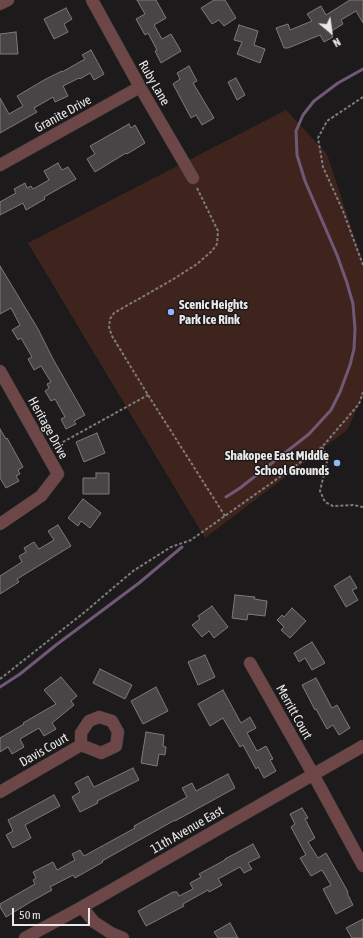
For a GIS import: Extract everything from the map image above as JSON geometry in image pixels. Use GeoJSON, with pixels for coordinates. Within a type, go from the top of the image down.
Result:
{"type":"FeatureCollection","features":[{"type":"Feature","properties":{"kind":"street"},"geometry":{"type":"LineString","coordinates":[[0,4],[8,0]]}},
{"type":"Feature","properties":{"kind":"street","name":"Ruby Lane"},"geometry":{"type":"LineString","coordinates":[[92,0],[193,178]]}},
{"type":"Feature","properties":{"kind":"street","name":"Granite Drive"},"geometry":{"type":"LineString","coordinates":[[0,165],[140,87]]}},
{"type":"Feature","properties":{"kind":"street","name":"Heritage Drive"},"geometry":{"type":"LineString","coordinates":[[0,371],[58,474],[41,496],[0,524]]}},
{"type":"Feature","properties":{"kind":"street","name":"Merritt Court"},"geometry":{"type":"LineString","coordinates":[[250,663],[363,866]]}},
{"type":"Feature","properties":{"kind":"street","name":"Davis Court"},"geometry":{"type":"LineString","coordinates":[[0,792],[81,745]]}},
{"type":"Feature","properties":{"kind":"street","name":"11th Avenue East"},"geometry":{"type":"LineString","coordinates":[[25,938],[363,746]]}},
{"type":"Feature","properties":{"kind":"street"},"geometry":{"type":"LineString","coordinates":[[82,907],[94,922],[111,933],[123,938]]}},
{"type":"Feature","properties":{"kind":"path"},"geometry":{"type":"LineString","coordinates":[[363,97],[327,121],[318,138],[323,167],[343,210],[363,265]]}},
{"type":"Feature","properties":{"kind":"path"},"geometry":{"type":"LineString","coordinates":[[193,178],[218,231],[217,244],[212,252],[197,264],[172,280],[114,312],[110,319],[109,327],[112,336],[148,395],[226,516]]}},
{"type":"Feature","properties":{"kind":"path"},"geometry":{"type":"LineString","coordinates":[[0,679],[86,611],[133,571],[171,547],[191,540],[322,446],[359,404],[363,392]]}},
{"type":"Feature","properties":{"kind":"path"},"geometry":{"type":"LineString","coordinates":[[45,452],[148,395]]}},
{"type":"Feature","properties":{"kind":"path"},"geometry":{"type":"LineString","coordinates":[[322,446],[328,457],[320,491],[325,502],[333,506],[354,505],[363,507]]}},
{"type":"Feature","properties":{"kind":"shaded area"},"geometry":{"type":"Polygon","coordinates":[[[286,110],[327,154],[363,263],[363,396],[347,430],[205,538],[28,243],[286,110]]]}},
{"type":"Feature","properties":{"kind":"building"},"geometry":{"type":"Polygon","coordinates":[[[137,0],[156,0],[166,18],[154,25],[162,39],[171,34],[181,51],[161,63],[155,51],[157,50],[148,33],[145,35],[136,19],[145,14],[137,0]]]}},
{"type":"Feature","properties":{"kind":"building"},"geometry":{"type":"Polygon","coordinates":[[[214,0],[225,0],[236,18],[224,26],[219,20],[212,24],[201,8],[214,0]]]}},
{"type":"Feature","properties":{"kind":"building"},"geometry":{"type":"Polygon","coordinates":[[[350,0],[363,0],[363,23],[356,11],[341,20],[343,24],[330,32],[333,37],[324,42],[320,35],[288,48],[284,48],[276,28],[288,24],[290,30],[312,21],[307,14],[321,6],[326,15],[350,0]]]}},
{"type":"Feature","properties":{"kind":"building"},"geometry":{"type":"Polygon","coordinates":[[[66,8],[72,19],[64,24],[68,32],[54,39],[44,19],[66,8]]]}},
{"type":"Feature","properties":{"kind":"building"},"geometry":{"type":"Polygon","coordinates":[[[239,25],[258,31],[254,45],[265,49],[260,63],[237,54],[242,42],[234,40],[239,25]]]}},
{"type":"Feature","properties":{"kind":"building"},"geometry":{"type":"Polygon","coordinates":[[[16,32],[18,54],[0,54],[0,34],[16,32]]]}},
{"type":"Feature","properties":{"kind":"building"},"geometry":{"type":"Polygon","coordinates":[[[91,50],[104,74],[94,80],[90,73],[63,86],[68,96],[55,102],[53,97],[34,108],[37,112],[0,133],[0,98],[9,114],[23,106],[17,96],[85,59],[82,55],[91,50]]]}},
{"type":"Feature","properties":{"kind":"building"},"geometry":{"type":"Polygon","coordinates":[[[189,66],[197,81],[193,83],[214,118],[202,125],[196,115],[191,118],[173,84],[180,79],[177,73],[189,66]]]}},
{"type":"Feature","properties":{"kind":"building"},"geometry":{"type":"Polygon","coordinates":[[[236,78],[245,95],[237,100],[228,82],[236,78]]]}},
{"type":"Feature","properties":{"kind":"building"},"geometry":{"type":"Polygon","coordinates":[[[129,124],[131,128],[135,125],[145,143],[95,172],[87,159],[95,154],[90,146],[129,124]]]}},
{"type":"Feature","properties":{"kind":"building"},"geometry":{"type":"Polygon","coordinates":[[[58,163],[62,170],[68,167],[76,179],[44,197],[45,199],[26,210],[23,203],[0,215],[0,202],[16,193],[14,189],[25,183],[27,188],[31,186],[33,189],[49,180],[44,171],[58,163]]]}},
{"type":"Feature","properties":{"kind":"building"},"geometry":{"type":"Polygon","coordinates":[[[0,266],[38,329],[53,359],[85,415],[74,421],[76,424],[66,429],[61,419],[65,417],[55,399],[51,401],[45,391],[49,388],[47,384],[51,382],[41,366],[34,370],[28,359],[32,357],[21,338],[18,340],[12,330],[20,325],[11,308],[0,314],[0,266]]]}},
{"type":"Feature","properties":{"kind":"building"},"geometry":{"type":"Polygon","coordinates":[[[0,429],[6,439],[7,438],[23,467],[18,470],[20,474],[16,476],[19,481],[6,488],[0,478],[0,429]]]}},
{"type":"Feature","properties":{"kind":"building"},"geometry":{"type":"Polygon","coordinates":[[[97,433],[105,453],[84,462],[76,442],[97,433]]]}},
{"type":"Feature","properties":{"kind":"building"},"geometry":{"type":"Polygon","coordinates":[[[96,473],[109,473],[109,494],[83,494],[83,478],[96,478],[96,473]]]}},
{"type":"Feature","properties":{"kind":"building"},"geometry":{"type":"Polygon","coordinates":[[[83,499],[101,513],[90,528],[81,521],[78,526],[68,518],[83,499]]]}},
{"type":"Feature","properties":{"kind":"building"},"geometry":{"type":"Polygon","coordinates":[[[58,525],[71,546],[17,579],[19,582],[0,594],[0,576],[22,562],[19,556],[26,552],[24,548],[34,542],[39,549],[54,540],[48,531],[58,525]]]}},
{"type":"Feature","properties":{"kind":"building"},"geometry":{"type":"Polygon","coordinates":[[[350,576],[357,588],[352,590],[358,600],[346,607],[334,586],[350,576]]]}},
{"type":"Feature","properties":{"kind":"building"},"geometry":{"type":"Polygon","coordinates":[[[235,595],[255,597],[254,599],[267,601],[265,616],[248,614],[247,620],[232,618],[235,595]]]}},
{"type":"Feature","properties":{"kind":"building"},"geometry":{"type":"Polygon","coordinates":[[[212,606],[228,627],[214,638],[209,631],[202,637],[192,625],[200,619],[198,616],[212,606]]]}},
{"type":"Feature","properties":{"kind":"building"},"geometry":{"type":"Polygon","coordinates":[[[292,608],[306,621],[290,638],[281,630],[284,627],[277,620],[282,615],[284,617],[292,608]]]}},
{"type":"Feature","properties":{"kind":"building"},"geometry":{"type":"Polygon","coordinates":[[[312,642],[325,663],[312,670],[305,658],[299,662],[294,653],[312,642]]]}},
{"type":"Feature","properties":{"kind":"building"},"geometry":{"type":"Polygon","coordinates":[[[205,655],[215,677],[198,685],[188,662],[205,655]]]}},
{"type":"Feature","properties":{"kind":"building"},"geometry":{"type":"Polygon","coordinates":[[[100,669],[132,685],[125,699],[93,683],[100,669]]]}},
{"type":"Feature","properties":{"kind":"building"},"geometry":{"type":"Polygon","coordinates":[[[61,677],[77,696],[71,701],[74,705],[52,723],[56,729],[44,736],[39,728],[20,739],[24,747],[12,754],[8,747],[0,752],[0,738],[56,704],[44,690],[61,677]]]}},
{"type":"Feature","properties":{"kind":"building"},"geometry":{"type":"Polygon","coordinates":[[[316,678],[332,708],[337,705],[350,728],[339,735],[333,725],[327,729],[302,685],[316,678]]]}},
{"type":"Feature","properties":{"kind":"building"},"geometry":{"type":"Polygon","coordinates":[[[156,687],[168,711],[143,724],[131,701],[156,687]]]}},
{"type":"Feature","properties":{"kind":"building"},"geometry":{"type":"Polygon","coordinates":[[[223,690],[241,723],[250,717],[256,728],[247,733],[257,751],[266,746],[273,759],[270,760],[276,771],[264,778],[258,767],[256,769],[243,745],[240,747],[223,718],[210,726],[198,704],[223,690]]]}},
{"type":"Feature","properties":{"kind":"building"},"geometry":{"type":"Polygon","coordinates":[[[146,732],[164,735],[163,746],[166,747],[165,755],[159,754],[157,766],[141,763],[146,732]]]}},
{"type":"Feature","properties":{"kind":"building"},"geometry":{"type":"Polygon","coordinates":[[[133,768],[139,780],[97,801],[98,803],[80,812],[72,797],[80,792],[75,783],[88,776],[94,787],[133,768]]]}},
{"type":"Feature","properties":{"kind":"building"},"geometry":{"type":"Polygon","coordinates":[[[228,774],[235,788],[102,861],[103,862],[75,878],[73,875],[50,887],[52,890],[6,917],[0,907],[0,904],[35,884],[33,880],[36,878],[33,872],[53,862],[57,870],[75,860],[72,854],[80,850],[84,856],[187,797],[182,788],[192,783],[196,791],[228,774]]]}},
{"type":"Feature","properties":{"kind":"building"},"geometry":{"type":"Polygon","coordinates":[[[54,795],[60,806],[25,825],[31,838],[13,848],[6,835],[13,831],[8,820],[54,795]]]}},
{"type":"Feature","properties":{"kind":"building"},"geometry":{"type":"Polygon","coordinates":[[[302,808],[308,818],[305,819],[315,838],[308,842],[318,858],[326,853],[348,892],[347,893],[353,905],[336,914],[323,889],[331,885],[322,870],[311,876],[300,858],[306,855],[291,827],[295,824],[290,814],[302,808]]]}},
{"type":"Feature","properties":{"kind":"building"},"geometry":{"type":"Polygon","coordinates":[[[253,844],[260,857],[248,863],[252,869],[244,873],[240,867],[218,879],[222,885],[209,892],[208,890],[183,904],[184,906],[146,926],[138,911],[173,892],[177,892],[179,896],[193,889],[190,883],[201,877],[199,874],[253,844]]]}},
{"type":"Feature","properties":{"kind":"building"},"geometry":{"type":"Polygon","coordinates":[[[363,919],[363,938],[352,938],[346,928],[363,919]]]}},
{"type":"Feature","properties":{"kind":"building"},"geometry":{"type":"Polygon","coordinates":[[[230,923],[238,938],[218,938],[214,932],[230,923]]]}},
{"type":"Feature","properties":{"kind":"waterway"},"geometry":{"type":"LineString","coordinates":[[226,497],[240,488],[309,434],[331,410],[340,392],[350,365],[354,349],[355,329],[353,304],[337,255],[305,181],[297,155],[296,131],[303,115],[314,101],[338,83],[363,69]]}},
{"type":"Feature","properties":{"kind":"waterway"},"geometry":{"type":"LineString","coordinates":[[0,687],[20,674],[139,583],[182,547]]}},
{"type":"Feature","properties":{"kind":"place","name":"Scenic Heights Park Ice Rink"},"geometry":{"type":"Point","coordinates":[171,312]}},
{"type":"Feature","properties":{"kind":"place","name":"Shakopee East Middle School Grounds"},"geometry":{"type":"Point","coordinates":[337,463]}}]}
